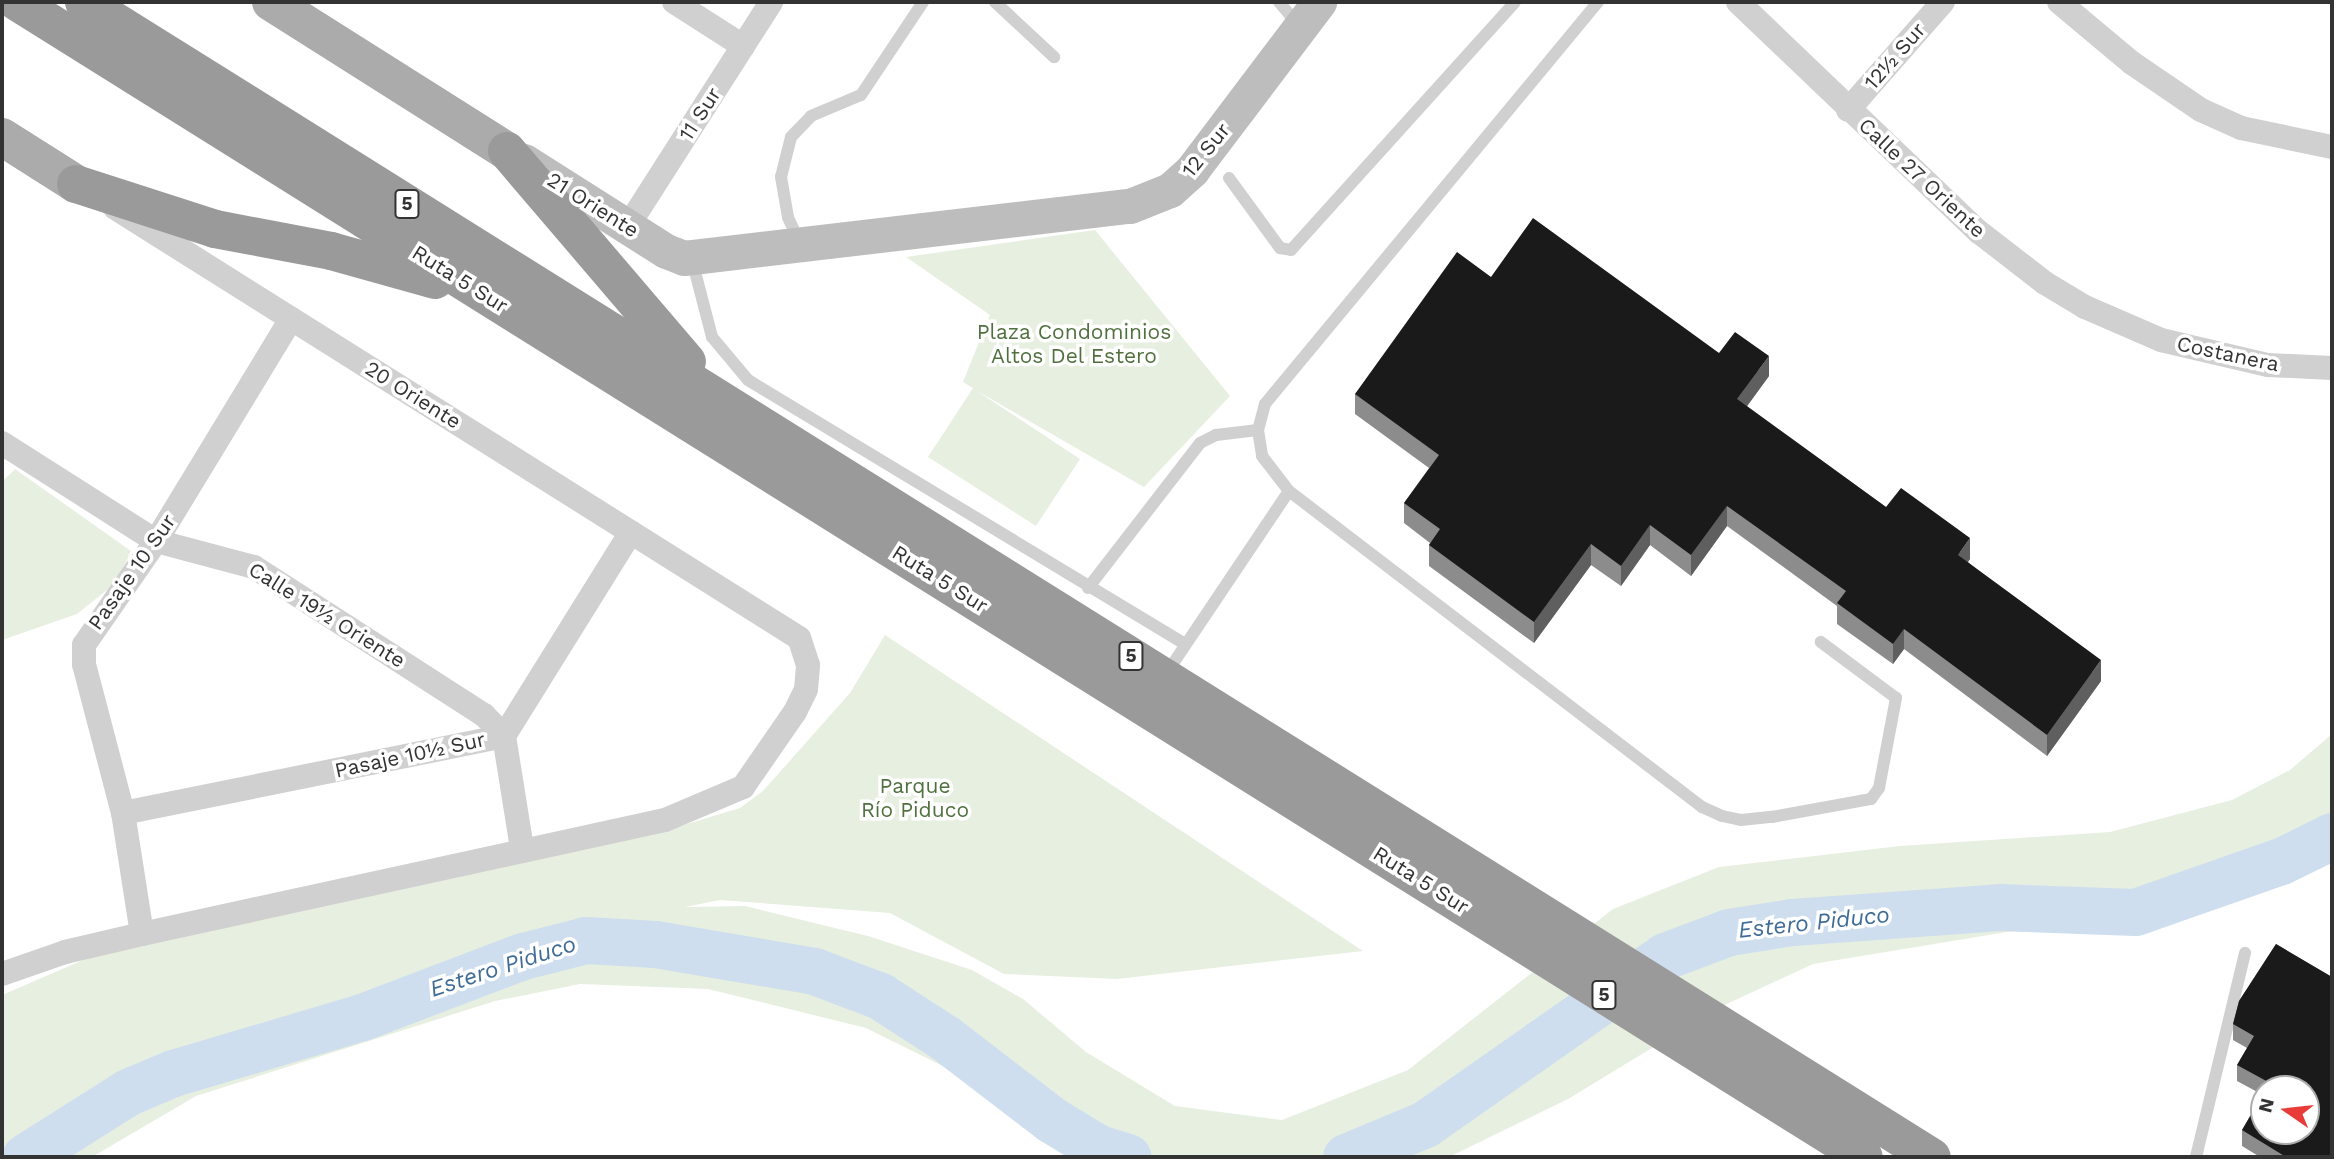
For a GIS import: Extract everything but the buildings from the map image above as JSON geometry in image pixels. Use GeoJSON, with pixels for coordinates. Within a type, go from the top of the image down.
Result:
{"type":"FeatureCollection","features":[{"type":"Feature","properties":{"kind":"highway","name":"Ruta 5 Sur"},"geometry":{"type":"LineString","coordinates":[[17,2],[1493,925],[1932,1157]]}},
{"type":"Feature","properties":{"kind":"highway","name":"Ruta 5 Sur"},"geometry":{"type":"LineString","coordinates":[[84,2],[1531,906],[1727,1051],[1850,1151]]}},
{"type":"Feature","properties":{"kind":"highway"},"geometry":{"type":"LineString","coordinates":[[507,151],[656,331],[730,406]]}},
{"type":"Feature","properties":{"kind":"highway"},"geometry":{"type":"LineString","coordinates":[[76,184],[176,219],[368,260],[490,298]]}},
{"type":"Feature","properties":{"kind":"main road","name":"21 Oriente"},"geometry":{"type":"LineString","coordinates":[[271,2],[507,151]]}},
{"type":"Feature","properties":{"kind":"main road","name":"20 Oriente"},"geometry":{"type":"LineString","coordinates":[[5,146],[76,184]]}},
{"type":"Feature","properties":{"kind":"street"},"geometry":{"type":"LineString","coordinates":[[674,2],[743,46]]}},
{"type":"Feature","properties":{"kind":"street","name":"11 Sur"},"geometry":{"type":"LineString","coordinates":[[628,226],[771,2]]}},
{"type":"Feature","properties":{"kind":"street","name":"Calle 27 Oriente"},"geometry":{"type":"LineString","coordinates":[[1738,2],[1848,110],[2011,258],[2085,307],[2127,327]]}},
{"type":"Feature","properties":{"kind":"street","name":"12½ Sur"},"geometry":{"type":"LineString","coordinates":[[1848,110],[1943,2]]}},
{"type":"Feature","properties":{"kind":"street"},"geometry":{"type":"LineString","coordinates":[[2060,2],[2132,63],[2201,110],[2241,128],[2332,147]]}},
{"type":"Feature","properties":{"kind":"street","name":"12 Sur"},"geometry":{"type":"LineString","coordinates":[[958,224],[1130,206],[1170,190],[1192,170],[1299,10]]}},
{"type":"Feature","properties":{"kind":"street","name":"21 Oriente"},"geometry":{"type":"LineString","coordinates":[[507,151],[666,251],[691,258],[958,224]]}},
{"type":"Feature","properties":{"kind":"street","name":"20 Oriente"},"geometry":{"type":"LineString","coordinates":[[76,184],[799,638],[808,665],[806,689],[795,712],[733,795],[665,821],[522,849]]}},
{"type":"Feature","properties":{"kind":"street","name":"Pasaje 10 Sur"},"geometry":{"type":"LineString","coordinates":[[142,934],[123,813],[82,654],[88,635],[156,541],[291,319]]}},
{"type":"Feature","properties":{"kind":"street","name":"Costanera"},"geometry":{"type":"LineString","coordinates":[[2127,327],[2233,359],[2332,368]]}},
{"type":"Feature","properties":{"kind":"street","name":"Calle 19½ Oriente"},"geometry":{"type":"LineString","coordinates":[[6,453],[156,541],[254,567],[484,715],[504,736]]}},
{"type":"Feature","properties":{"kind":"street","name":"Pasaje 10½ Sur"},"geometry":{"type":"LineString","coordinates":[[123,813],[504,736],[631,532]]}},
{"type":"Feature","properties":{"kind":"street"},"geometry":{"type":"LineString","coordinates":[[2,974],[65,952],[522,849],[504,736]]}},
{"type":"Feature","properties":{"kind":"lane"},"geometry":{"type":"LineString","coordinates":[[801,246],[788,217],[781,177],[791,137],[811,116],[842,107],[860,95],[923,2]]}},
{"type":"Feature","properties":{"kind":"lane"},"geometry":{"type":"LineString","coordinates":[[995,2],[1054,57]]}},
{"type":"Feature","properties":{"kind":"lane"},"geometry":{"type":"LineString","coordinates":[[1229,178],[1280,248],[1290,250],[1515,2]]}},
{"type":"Feature","properties":{"kind":"lane"},"geometry":{"type":"LineString","coordinates":[[1598,2],[1265,404],[1258,430],[1262,456],[1289,491],[1702,807],[1722,816],[1741,820],[1772,817],[1871,799],[1879,788],[1896,698],[1822,642]]}},
{"type":"Feature","properties":{"kind":"lane"},"geometry":{"type":"LineString","coordinates":[[691,258],[712,337],[748,380],[1088,588],[1185,644]]}},
{"type":"Feature","properties":{"kind":"lane"},"geometry":{"type":"LineString","coordinates":[[1088,588],[1200,443],[1216,435],[1258,430]]}},
{"type":"Feature","properties":{"kind":"lane"},"geometry":{"type":"LineString","coordinates":[[1165,677],[1289,491]]}},
{"type":"Feature","properties":{"kind":"lane"},"geometry":{"type":"LineString","coordinates":[[2196,1157],[2245,953]]}},
{"type":"Feature","properties":{"kind":"green space","name":"Plaza Condominios Altos Del Estero"},"geometry":{"type":"Polygon","coordinates":[[[1095,230],[1230,396],[1144,487],[977,391],[1080,459],[1036,526],[928,457],[973,388],[963,382],[990,315],[906,257],[1095,230]]]}},
{"type":"Feature","properties":{"kind":"green space"},"geometry":{"type":"Polygon","coordinates":[[[15,469],[131,551],[117,582],[77,614],[2,640],[2,482],[15,469]]]}},
{"type":"Feature","properties":{"kind":"green space","name":"Parque Río Piduco"},"geometry":{"type":"Polygon","coordinates":[[[885,635],[1363,951],[1117,979],[1004,974],[890,913],[720,900],[685,907],[745,906],[868,936],[972,970],[1023,999],[1086,1052],[1175,1106],[1282,1120],[1408,1070],[1613,909],[1719,867],[1900,846],[2110,832],[2232,800],[2290,770],[2332,734],[2332,836],[2201,900],[1813,964],[1716,1009],[1568,1099],[1449,1157],[1080,1157],[975,1082],[866,1028],[708,989],[580,984],[495,1001],[196,1096],[92,1157],[2,1157],[2,995],[132,939],[657,833],[740,808],[763,791],[850,693],[885,635]]]}},
{"type":"Feature","properties":{"kind":"waterway","name":"Estero Piduco"},"geometry":{"type":"LineString","coordinates":[[1346,1157],[1425,1124],[1665,956],[1729,932],[1792,922],[1999,907],[2135,912],[2281,861],[2332,836]]}},
{"type":"Feature","properties":{"kind":"waterway","name":"Estero Piduco"},"geometry":{"type":"LineString","coordinates":[[25,1157],[128,1092],[173,1073],[362,1017],[523,956],[586,940],[655,944],[814,971],[880,996],[945,1038],[1052,1120],[1098,1148],[1128,1157]]}}]}
